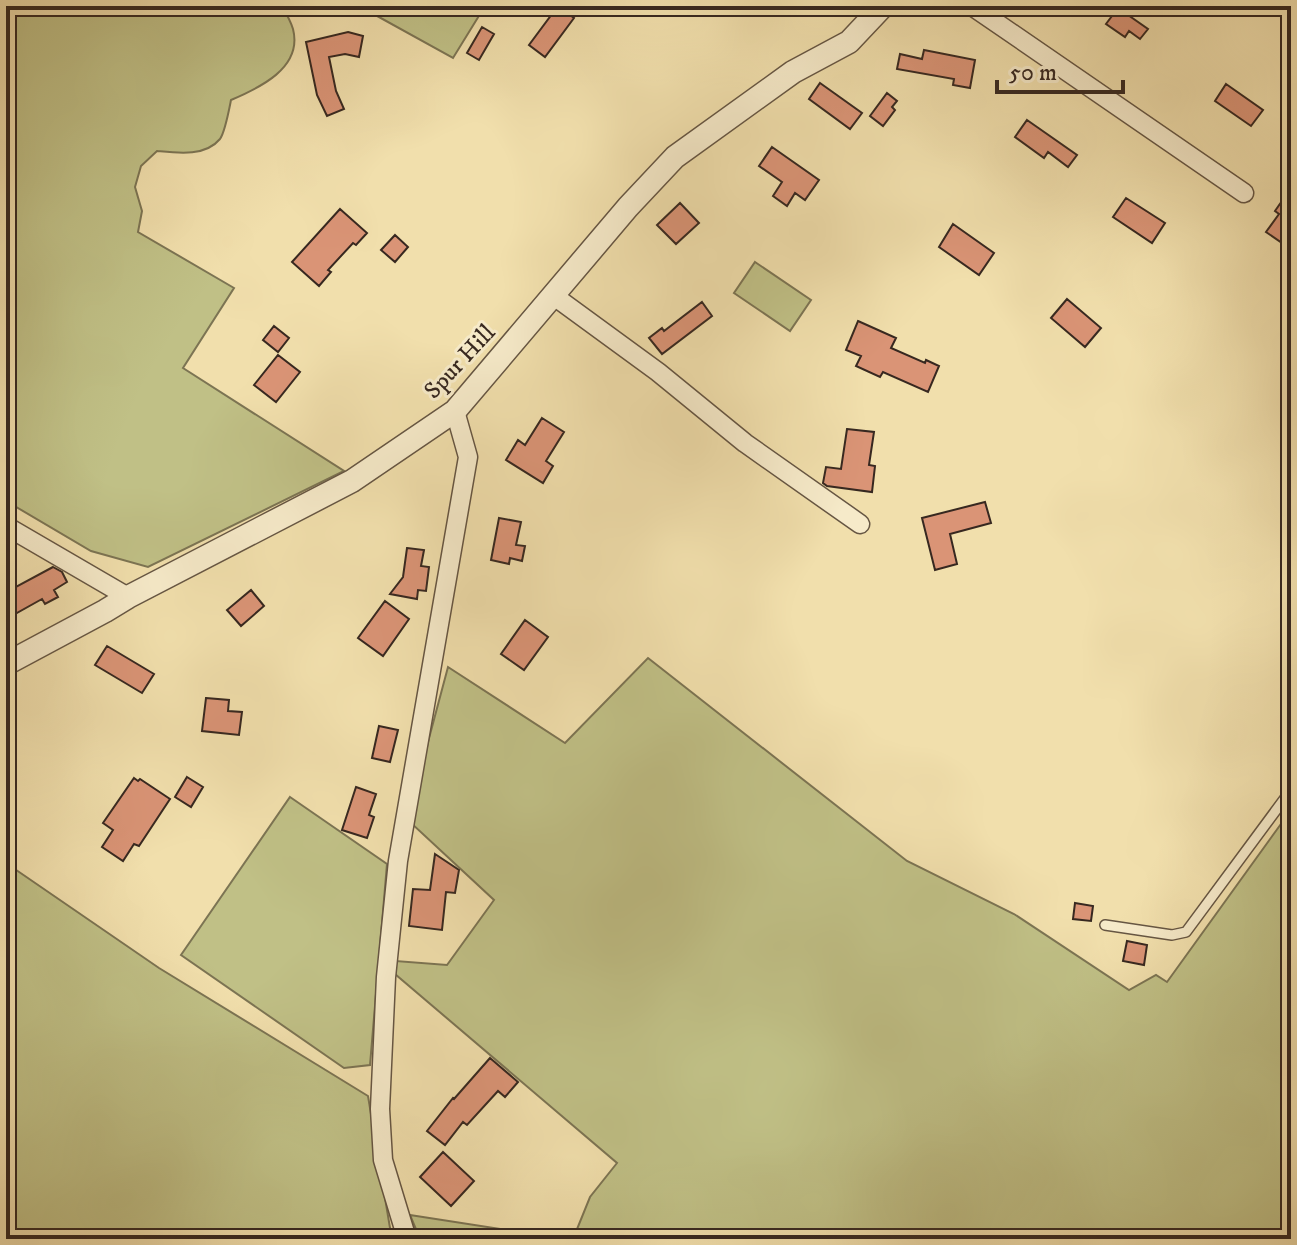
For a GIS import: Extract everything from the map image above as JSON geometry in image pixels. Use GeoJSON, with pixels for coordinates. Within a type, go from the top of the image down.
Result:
{"type":"FeatureCollection","features":[{"type":"Feature","properties":{"kind":"street","name":"Spur Hill"},"geometry":{"type":"LineString","coordinates":[[6,664],[352,481],[455,411],[628,207],[675,157],[793,72],[849,42],[883,6]]}},
{"type":"Feature","properties":{"kind":"street"},"geometry":{"type":"LineString","coordinates":[[972,6],[1244,193]]}},
{"type":"Feature","properties":{"kind":"street"},"geometry":{"type":"LineString","coordinates":[[554,296],[658,372],[745,443],[860,524]]}},
{"type":"Feature","properties":{"kind":"street"},"geometry":{"type":"LineString","coordinates":[[407,1239],[383,1160],[380,1109],[386,977],[398,861],[468,457],[455,411]]}},
{"type":"Feature","properties":{"kind":"street"},"geometry":{"type":"LineString","coordinates":[[6,526],[128,597]]}},
{"type":"Feature","properties":{"kind":"lane"},"geometry":{"type":"LineString","coordinates":[[1105,925],[1172,935],[1186,932],[1291,790]]}},
{"type":"Feature","properties":{"kind":"green space"},"geometry":{"type":"Polygon","coordinates":[[[6,6],[282,6],[293,29],[294,43],[285,65],[266,83],[231,100],[224,131],[214,145],[190,152],[157,151],[141,166],[135,187],[142,211],[138,232],[234,288],[183,368],[344,471],[148,567],[91,551],[6,501],[6,6]]]}},
{"type":"Feature","properties":{"kind":"green space"},"geometry":{"type":"Polygon","coordinates":[[[359,6],[485,6],[453,58],[359,6]]]}},
{"type":"Feature","properties":{"kind":"green space"},"geometry":{"type":"Polygon","coordinates":[[[755,262],[811,300],[790,331],[734,293],[755,262]]]}},
{"type":"Feature","properties":{"kind":"green space"},"geometry":{"type":"Polygon","coordinates":[[[648,658],[907,861],[1014,914],[1129,990],[1156,975],[1167,982],[1291,810],[1291,1239],[573,1239],[590,1197],[617,1163],[395,974],[396,961],[447,965],[494,900],[411,823],[448,667],[565,743],[648,658]]]}},
{"type":"Feature","properties":{"kind":"green space"},"geometry":{"type":"Polygon","coordinates":[[[290,797],[387,864],[370,1065],[344,1068],[181,955],[290,797]]]}},
{"type":"Feature","properties":{"kind":"green space"},"geometry":{"type":"Polygon","coordinates":[[[6,863],[159,968],[368,1096],[394,1239],[6,1239],[6,863]]]}},
{"type":"Feature","properties":{"kind":"green space"},"geometry":{"type":"Polygon","coordinates":[[[410,1215],[564,1239],[420,1239],[410,1215]]]}},
{"type":"Feature","properties":{"kind":"building"},"geometry":{"type":"Polygon","coordinates":[[[558,6],[574,18],[545,57],[529,45],[558,6]]]}},
{"type":"Feature","properties":{"kind":"building"},"geometry":{"type":"Polygon","coordinates":[[[1118,8],[1148,29],[1140,39],[1129,31],[1125,37],[1106,24],[1118,8]]]}},
{"type":"Feature","properties":{"kind":"building"},"geometry":{"type":"Polygon","coordinates":[[[482,27],[494,34],[479,60],[467,53],[482,27]]]}},
{"type":"Feature","properties":{"kind":"building"},"geometry":{"type":"Polygon","coordinates":[[[348,32],[363,36],[359,57],[345,54],[329,57],[336,91],[344,109],[327,116],[317,95],[306,42],[348,32]]]}},
{"type":"Feature","properties":{"kind":"building"},"geometry":{"type":"Polygon","coordinates":[[[924,50],[975,60],[970,88],[953,85],[954,79],[897,69],[900,54],[922,59],[924,50]]]}},
{"type":"Feature","properties":{"kind":"building"},"geometry":{"type":"Polygon","coordinates":[[[820,83],[862,113],[850,129],[809,99],[820,83]]]}},
{"type":"Feature","properties":{"kind":"building"},"geometry":{"type":"Polygon","coordinates":[[[1226,84],[1263,110],[1251,126],[1215,101],[1226,84]]]}},
{"type":"Feature","properties":{"kind":"building"},"geometry":{"type":"Polygon","coordinates":[[[887,93],[897,101],[892,107],[895,110],[883,126],[870,116],[887,93]]]}},
{"type":"Feature","properties":{"kind":"building"},"geometry":{"type":"Polygon","coordinates":[[[1027,120],[1077,155],[1068,167],[1048,152],[1044,158],[1015,137],[1027,120]]]}},
{"type":"Feature","properties":{"kind":"building"},"geometry":{"type":"Polygon","coordinates":[[[772,147],[819,180],[805,200],[795,193],[787,206],[773,196],[782,182],[759,166],[772,147]]]}},
{"type":"Feature","properties":{"kind":"building"},"geometry":{"type":"Polygon","coordinates":[[[1291,188],[1291,236],[1285,245],[1266,232],[1279,214],[1275,211],[1291,188]]]}},
{"type":"Feature","properties":{"kind":"building"},"geometry":{"type":"Polygon","coordinates":[[[1126,198],[1165,223],[1152,243],[1113,217],[1126,198]]]}},
{"type":"Feature","properties":{"kind":"building"},"geometry":{"type":"Polygon","coordinates":[[[680,203],[699,223],[676,244],[657,225],[680,203]]]}},
{"type":"Feature","properties":{"kind":"building"},"geometry":{"type":"Polygon","coordinates":[[[340,209],[367,233],[328,270],[331,272],[319,286],[292,262],[340,209]]]}},
{"type":"Feature","properties":{"kind":"building"},"geometry":{"type":"Polygon","coordinates":[[[953,224],[994,253],[979,275],[939,247],[953,224]]]}},
{"type":"Feature","properties":{"kind":"building"},"geometry":{"type":"Polygon","coordinates":[[[395,235],[408,247],[395,262],[381,250],[395,235]]]}},
{"type":"Feature","properties":{"kind":"building"},"geometry":{"type":"Polygon","coordinates":[[[1067,299],[1101,328],[1085,347],[1051,318],[1067,299]]]}},
{"type":"Feature","properties":{"kind":"building"},"geometry":{"type":"Polygon","coordinates":[[[702,302],[712,316],[662,354],[649,338],[662,328],[664,331],[702,302]]]}},
{"type":"Feature","properties":{"kind":"building"},"geometry":{"type":"Polygon","coordinates":[[[858,321],[896,338],[891,348],[939,366],[928,392],[883,372],[880,377],[856,366],[861,356],[846,350],[858,321]]]}},
{"type":"Feature","properties":{"kind":"building"},"geometry":{"type":"Polygon","coordinates":[[[274,326],[289,338],[278,352],[263,340],[274,326]]]}},
{"type":"Feature","properties":{"kind":"building"},"geometry":{"type":"Polygon","coordinates":[[[278,355],[300,372],[276,402],[254,385],[278,355]]]}},
{"type":"Feature","properties":{"kind":"building"},"geometry":{"type":"Polygon","coordinates":[[[542,418],[564,432],[546,461],[553,466],[543,483],[506,460],[518,440],[525,445],[542,418]]]}},
{"type":"Feature","properties":{"kind":"building"},"geometry":{"type":"Polygon","coordinates":[[[847,429],[874,432],[869,465],[875,466],[872,492],[823,483],[826,467],[841,469],[847,429]]]}},
{"type":"Feature","properties":{"kind":"building"},"geometry":{"type":"Polygon","coordinates":[[[985,502],[991,523],[950,534],[957,564],[935,570],[922,518],[985,502]]]}},
{"type":"Feature","properties":{"kind":"building"},"geometry":{"type":"Polygon","coordinates":[[[499,518],[521,522],[516,545],[525,546],[522,561],[510,558],[509,564],[491,560],[499,518]]]}},
{"type":"Feature","properties":{"kind":"building"},"geometry":{"type":"Polygon","coordinates":[[[407,548],[424,550],[421,566],[429,567],[426,591],[418,590],[417,599],[390,594],[403,577],[407,548]]]}},
{"type":"Feature","properties":{"kind":"building"},"geometry":{"type":"Polygon","coordinates":[[[53,567],[62,572],[67,582],[54,590],[58,597],[45,604],[42,599],[6,619],[6,568],[16,587],[53,567]]]}},
{"type":"Feature","properties":{"kind":"building"},"geometry":{"type":"Polygon","coordinates":[[[251,590],[264,606],[241,626],[227,610],[251,590]]]}},
{"type":"Feature","properties":{"kind":"building"},"geometry":{"type":"Polygon","coordinates":[[[385,601],[409,619],[383,656],[358,638],[385,601]]]}},
{"type":"Feature","properties":{"kind":"building"},"geometry":{"type":"Polygon","coordinates":[[[525,620],[548,637],[524,670],[501,654],[525,620]]]}},
{"type":"Feature","properties":{"kind":"building"},"geometry":{"type":"Polygon","coordinates":[[[107,646],[154,674],[142,693],[95,665],[107,646]]]}},
{"type":"Feature","properties":{"kind":"building"},"geometry":{"type":"Polygon","coordinates":[[[206,698],[229,700],[228,711],[242,712],[239,735],[202,731],[206,698]]]}},
{"type":"Feature","properties":{"kind":"building"},"geometry":{"type":"Polygon","coordinates":[[[379,726],[398,730],[390,762],[372,758],[379,726]]]}},
{"type":"Feature","properties":{"kind":"building"},"geometry":{"type":"Polygon","coordinates":[[[187,777],[203,787],[191,807],[175,797],[187,777]]]}},
{"type":"Feature","properties":{"kind":"building"},"geometry":{"type":"Polygon","coordinates":[[[134,778],[170,799],[139,846],[134,844],[123,861],[102,847],[113,830],[103,823],[134,778]]]}},
{"type":"Feature","properties":{"kind":"building"},"geometry":{"type":"Polygon","coordinates":[[[356,787],[376,794],[369,815],[374,817],[367,838],[342,830],[356,787]]]}},
{"type":"Feature","properties":{"kind":"building"},"geometry":{"type":"Polygon","coordinates":[[[435,854],[459,870],[455,893],[446,892],[442,930],[409,926],[413,889],[430,890],[435,854]]]}},
{"type":"Feature","properties":{"kind":"building"},"geometry":{"type":"Polygon","coordinates":[[[1075,903],[1093,906],[1091,921],[1073,919],[1075,903]]]}},
{"type":"Feature","properties":{"kind":"building"},"geometry":{"type":"Polygon","coordinates":[[[1127,941],[1147,945],[1144,965],[1123,961],[1127,941]]]}},
{"type":"Feature","properties":{"kind":"building"},"geometry":{"type":"Polygon","coordinates":[[[490,1058],[518,1082],[505,1097],[498,1091],[467,1125],[463,1122],[445,1145],[427,1131],[490,1058]]]}},
{"type":"Feature","properties":{"kind":"building"},"geometry":{"type":"Polygon","coordinates":[[[443,1152],[474,1181],[451,1206],[420,1177],[443,1152]]]}}]}
